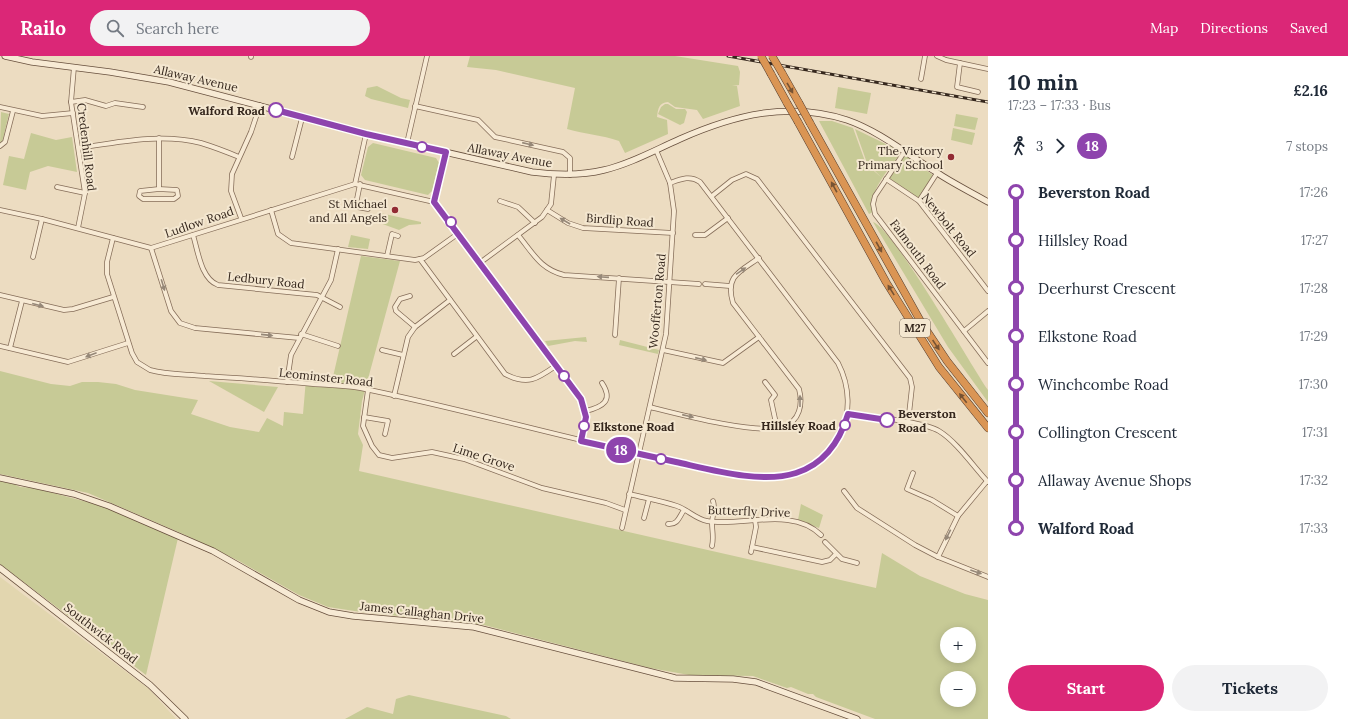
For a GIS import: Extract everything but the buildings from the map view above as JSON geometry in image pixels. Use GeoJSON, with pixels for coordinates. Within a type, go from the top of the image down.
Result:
{"type":"FeatureCollection","features":[{"type":"Feature","properties":{"kind":"highway","name":"M27"},"geometry":{"type":"LineString","coordinates":[[761,56],[886,282],[939,367],[988,428]]}},
{"type":"Feature","properties":{"kind":"highway","name":"M27"},"geometry":{"type":"LineString","coordinates":[[772,56],[921,322],[947,361],[988,413]]}},
{"type":"Feature","properties":{"kind":"street","name":"Allaway Avenue"},"geometry":{"type":"LineString","coordinates":[[5,56],[32,62],[161,81],[260,105],[302,118],[366,134],[532,172],[554,175],[585,174],[614,168],[711,126],[745,115],[772,112],[817,112],[848,120],[883,138],[937,173],[988,202]]}},
{"type":"Feature","properties":{"kind":"street"},"geometry":{"type":"LineString","coordinates":[[407,143],[427,56]]}},
{"type":"Feature","properties":{"kind":"street"},"geometry":{"type":"LineString","coordinates":[[921,79],[925,56]]}},
{"type":"Feature","properties":{"kind":"street"},"geometry":{"type":"LineString","coordinates":[[937,56],[946,60],[988,68]]}},
{"type":"Feature","properties":{"kind":"street"},"geometry":{"type":"LineString","coordinates":[[960,63],[957,88],[978,92]]}},
{"type":"Feature","properties":{"kind":"street","name":"Credenhill Road"},"geometry":{"type":"LineString","coordinates":[[74,68],[71,102],[85,193],[78,228]]}},
{"type":"Feature","properties":{"kind":"street"},"geometry":{"type":"LineString","coordinates":[[71,102],[85,100],[106,106],[115,103],[143,107]]}},
{"type":"Feature","properties":{"kind":"street"},"geometry":{"type":"LineString","coordinates":[[241,218],[230,184],[232,174],[251,132],[260,105]]}},
{"type":"Feature","properties":{"kind":"street"},"geometry":{"type":"LineString","coordinates":[[415,106],[478,120],[495,137],[564,152],[570,158],[570,175]]}},
{"type":"Feature","properties":{"kind":"street"},"geometry":{"type":"LineString","coordinates":[[0,107],[42,116],[73,113]]}},
{"type":"Feature","properties":{"kind":"street"},"geometry":{"type":"LineString","coordinates":[[0,146],[5,142],[13,111]]}},
{"type":"Feature","properties":{"kind":"street"},"geometry":{"type":"LineString","coordinates":[[292,157],[302,118]]}},
{"type":"Feature","properties":{"kind":"street"},"geometry":{"type":"LineString","coordinates":[[355,184],[366,134]]}},
{"type":"Feature","properties":{"kind":"street"},"geometry":{"type":"LineString","coordinates":[[79,148],[140,139],[160,138],[202,144],[239,157]]}},
{"type":"Feature","properties":{"kind":"street"},"geometry":{"type":"LineString","coordinates":[[159,189],[160,138]]}},
{"type":"Feature","properties":{"kind":"street","name":"Woofferton Road"},"geometry":{"type":"LineString","coordinates":[[622,528],[666,334],[674,211],[670,182],[656,150]]}},
{"type":"Feature","properties":{"kind":"street","name":"Falmouth Road"},"geometry":{"type":"LineString","coordinates":[[905,151],[875,196],[873,204],[875,214],[988,363]]}},
{"type":"Feature","properties":{"kind":"street"},"geometry":{"type":"LineString","coordinates":[[446,152],[434,202],[481,262],[581,399],[586,411],[581,441]]}},
{"type":"Feature","properties":{"kind":"street"},"geometry":{"type":"LineString","coordinates":[[919,200],[937,173]]}},
{"type":"Feature","properties":{"kind":"street"},"geometry":{"type":"LineString","coordinates":[[712,196],[738,176],[746,174],[757,179],[910,378],[912,387],[908,423]]}},
{"type":"Feature","properties":{"kind":"street"},"geometry":{"type":"LineString","coordinates":[[481,262],[535,223],[547,210],[553,194],[554,175]]}},
{"type":"Feature","properties":{"kind":"street"},"geometry":{"type":"LineString","coordinates":[[670,182],[685,177],[696,179],[712,196],[838,362],[844,373],[848,388],[848,414],[929,427],[945,435],[988,482],[958,516],[938,557]]}},
{"type":"Feature","properties":{"kind":"street","name":"Newbolt Road"},"geometry":{"type":"LineString","coordinates":[[886,179],[919,200],[988,291]]}},
{"type":"Feature","properties":{"kind":"street","name":"Ludlow Road"},"geometry":{"type":"LineString","coordinates":[[0,210],[78,228],[151,248],[241,218],[355,184],[434,202]]}},
{"type":"Feature","properties":{"kind":"street"},"geometry":{"type":"LineString","coordinates":[[360,184],[356,204],[357,207],[368,209]]}},
{"type":"Feature","properties":{"kind":"street"},"geometry":{"type":"LineString","coordinates":[[57,187],[85,193]]}},
{"type":"Feature","properties":{"kind":"street"},"geometry":{"type":"LineString","coordinates":[[159,189],[177,190],[178,196],[174,200],[140,198],[140,191],[159,189]]}},
{"type":"Feature","properties":{"kind":"street"},"geometry":{"type":"LineString","coordinates":[[500,201],[518,207],[535,223]]}},
{"type":"Feature","properties":{"kind":"street"},"geometry":{"type":"LineString","coordinates":[[271,210],[278,234],[286,242],[387,256],[420,260],[459,233]]}},
{"type":"Feature","properties":{"kind":"street","name":"Birdlip Road"},"geometry":{"type":"LineString","coordinates":[[547,210],[568,223],[583,228],[672,234]]}},
{"type":"Feature","properties":{"kind":"street"},"geometry":{"type":"LineString","coordinates":[[695,235],[705,235],[728,218]]}},
{"type":"Feature","properties":{"kind":"street"},"geometry":{"type":"LineString","coordinates":[[33,257],[42,219]]}},
{"type":"Feature","properties":{"kind":"street"},"geometry":{"type":"LineString","coordinates":[[387,256],[392,234],[398,236]]}},
{"type":"Feature","properties":{"kind":"street","name":"Ledbury Road"},"geometry":{"type":"LineString","coordinates":[[193,235],[207,277],[212,283],[218,285],[317,295],[321,298]]}},
{"type":"Feature","properties":{"kind":"street"},"geometry":{"type":"LineString","coordinates":[[518,235],[540,263],[553,272],[564,275],[699,284]]}},
{"type":"Feature","properties":{"kind":"street","name":"Leominster Road"},"geometry":{"type":"LineString","coordinates":[[113,238],[106,265],[108,280],[113,297],[128,343],[137,362],[155,372],[358,388],[581,441],[724,472],[783,476],[797,473],[825,457],[839,438],[848,414]]}},
{"type":"Feature","properties":{"kind":"street"},"geometry":{"type":"LineString","coordinates":[[151,248],[171,311],[180,323],[195,328],[300,336],[338,346]]}},
{"type":"Feature","properties":{"kind":"street"},"geometry":{"type":"LineString","coordinates":[[287,382],[291,355],[331,280],[338,249]]}},
{"type":"Feature","properties":{"kind":"street"},"geometry":{"type":"LineString","coordinates":[[650,407],[736,426],[777,428],[783,427],[796,417],[800,409],[802,399],[799,389],[734,303],[730,286],[733,276],[759,258]]}},
{"type":"Feature","properties":{"kind":"street"},"geometry":{"type":"LineString","coordinates":[[420,260],[505,374],[515,380],[527,381],[537,379],[557,366]]}},
{"type":"Feature","properties":{"kind":"street"},"geometry":{"type":"LineString","coordinates":[[615,335],[619,278]]}},
{"type":"Feature","properties":{"kind":"street"},"geometry":{"type":"LineString","coordinates":[[705,284],[730,286]]}},
{"type":"Feature","properties":{"kind":"street"},"geometry":{"type":"LineString","coordinates":[[0,296],[64,310],[73,309],[113,297]]}},
{"type":"Feature","properties":{"kind":"street"},"geometry":{"type":"LineString","coordinates":[[410,296],[400,299],[395,307],[396,311],[415,327]]}},
{"type":"Feature","properties":{"kind":"street"},"geometry":{"type":"LineString","coordinates":[[321,298],[340,306]]}},
{"type":"Feature","properties":{"kind":"street"},"geometry":{"type":"LineString","coordinates":[[394,396],[408,337],[415,327],[450,300]]}},
{"type":"Feature","properties":{"kind":"street"},"geometry":{"type":"LineString","coordinates":[[10,348],[22,301]]}},
{"type":"Feature","properties":{"kind":"street"},"geometry":{"type":"LineString","coordinates":[[964,331],[988,311]]}},
{"type":"Feature","properties":{"kind":"street"},"geometry":{"type":"LineString","coordinates":[[454,354],[476,337]]}},
{"type":"Feature","properties":{"kind":"street"},"geometry":{"type":"LineString","coordinates":[[663,350],[723,363],[759,337]]}},
{"type":"Feature","properties":{"kind":"street"},"geometry":{"type":"LineString","coordinates":[[0,346],[68,362],[128,343]]}},
{"type":"Feature","properties":{"kind":"street"},"geometry":{"type":"LineString","coordinates":[[382,350],[403,355]]}},
{"type":"Feature","properties":{"kind":"street"},"geometry":{"type":"LineString","coordinates":[[765,382],[775,396],[771,400],[777,428]]}},
{"type":"Feature","properties":{"kind":"street"},"geometry":{"type":"LineString","coordinates":[[586,411],[601,407],[606,401],[607,390],[602,383]]}},
{"type":"Feature","properties":{"kind":"street","name":"Lime Grove"},"geometry":{"type":"LineString","coordinates":[[368,390],[364,417],[364,431],[372,446],[380,455],[386,458],[432,452],[438,453],[468,460],[542,488],[626,510]]}},
{"type":"Feature","properties":{"kind":"street"},"geometry":{"type":"LineString","coordinates":[[364,417],[388,421],[385,434]]}},
{"type":"Feature","properties":{"kind":"street"},"geometry":{"type":"LineString","coordinates":[[913,473],[907,490],[932,500],[958,516]]}},
{"type":"Feature","properties":{"kind":"street","name":"James Callaghan Drive"},"geometry":{"type":"LineString","coordinates":[[0,478],[74,494],[109,506],[212,551],[299,600],[329,612],[353,616],[474,627],[675,678],[733,679],[756,682],[857,719]]}},
{"type":"Feature","properties":{"kind":"street"},"geometry":{"type":"LineString","coordinates":[[844,491],[857,508],[915,545],[938,557],[988,576]]}},
{"type":"Feature","properties":{"kind":"street","name":"Butterfly Drive"},"geometry":{"type":"LineString","coordinates":[[629,494],[684,510],[697,518],[712,522],[781,520],[799,523],[816,530],[821,535]]}},
{"type":"Feature","properties":{"kind":"street"},"geometry":{"type":"LineString","coordinates":[[644,518],[649,499]]}},
{"type":"Feature","properties":{"kind":"street"},"geometry":{"type":"LineString","coordinates":[[712,546],[714,537],[712,522],[715,505],[713,501]]}},
{"type":"Feature","properties":{"kind":"street"},"geometry":{"type":"LineString","coordinates":[[668,524],[673,525],[677,523],[684,510]]}},
{"type":"Feature","properties":{"kind":"street"},"geometry":{"type":"LineString","coordinates":[[755,520],[756,527],[751,549],[822,562],[830,560],[836,554]]}},
{"type":"Feature","properties":{"kind":"street"},"geometry":{"type":"LineString","coordinates":[[825,542],[842,559],[857,563]]}},
{"type":"Feature","properties":{"kind":"street","name":"Southwick Road"},"geometry":{"type":"LineString","coordinates":[[0,568],[150,684],[185,719]]}},
{"type":"Feature","properties":{"kind":"shaded area"},"geometry":{"type":"Polygon","coordinates":[[[0,577],[149,689],[176,719],[0,719],[0,577]]]}},
{"type":"Feature","properties":{"kind":"green space"},"geometry":{"type":"Polygon","coordinates":[[[470,56],[675,56],[738,66],[740,72],[739,85],[732,86],[737,86],[740,106],[703,119],[697,110],[675,107],[668,102],[663,104],[659,109],[657,117],[667,120],[668,134],[625,153],[619,141],[567,129],[575,88],[496,70],[467,67],[470,56]]]}},
{"type":"Feature","properties":{"kind":"green space"},"geometry":{"type":"Polygon","coordinates":[[[377,86],[401,98],[410,100],[408,108],[371,99],[365,96],[367,88],[377,86]]]}},
{"type":"Feature","properties":{"kind":"green space"},"geometry":{"type":"Polygon","coordinates":[[[838,87],[871,93],[867,114],[835,108],[838,87]]]}},
{"type":"Feature","properties":{"kind":"green space"},"geometry":{"type":"Polygon","coordinates":[[[668,104],[676,109],[685,109],[687,112],[684,123],[680,125],[658,114],[661,107],[668,104]]]}},
{"type":"Feature","properties":{"kind":"green space"},"geometry":{"type":"Polygon","coordinates":[[[1,112],[9,114],[2,143],[0,145],[1,112]]]}},
{"type":"Feature","properties":{"kind":"green space"},"geometry":{"type":"Polygon","coordinates":[[[956,114],[978,118],[975,130],[954,126],[956,114]]]}},
{"type":"Feature","properties":{"kind":"green space"},"geometry":{"type":"Polygon","coordinates":[[[819,121],[832,121],[853,128],[866,164],[882,178],[867,163],[855,129],[900,151],[899,155],[876,189],[873,196],[873,212],[869,214],[819,121]]]}},
{"type":"Feature","properties":{"kind":"green space"},"geometry":{"type":"Polygon","coordinates":[[[953,128],[975,133],[972,145],[951,140],[953,128]]]}},
{"type":"Feature","properties":{"kind":"green space"},"geometry":{"type":"Polygon","coordinates":[[[31,133],[56,140],[72,137],[77,172],[48,166],[30,172],[26,190],[3,185],[9,156],[24,159],[31,133]]]}},
{"type":"Feature","properties":{"kind":"green space"},"geometry":{"type":"Polygon","coordinates":[[[373,143],[436,158],[439,163],[432,191],[428,195],[365,180],[361,175],[368,147],[373,143]]]}},
{"type":"Feature","properties":{"kind":"green space"},"geometry":{"type":"Polygon","coordinates":[[[904,155],[933,175],[919,197],[889,178],[904,155]]]}},
{"type":"Feature","properties":{"kind":"green space"},"geometry":{"type":"Polygon","coordinates":[[[380,213],[421,222],[421,224],[409,225],[399,230],[377,222],[380,213]]]}},
{"type":"Feature","properties":{"kind":"green space"},"geometry":{"type":"Polygon","coordinates":[[[873,222],[883,230],[897,247],[931,298],[988,390],[988,402],[948,347],[873,222]]]}},
{"type":"Feature","properties":{"kind":"green space"},"geometry":{"type":"Polygon","coordinates":[[[351,235],[370,239],[368,249],[348,247],[351,235]]]}},
{"type":"Feature","properties":{"kind":"green space"},"geometry":{"type":"Polygon","coordinates":[[[361,256],[400,261],[362,401],[358,434],[363,445],[359,471],[876,588],[882,553],[920,576],[965,594],[988,600],[988,719],[875,719],[816,697],[813,694],[808,694],[791,687],[787,688],[753,676],[689,675],[650,668],[484,625],[328,607],[299,595],[239,561],[183,534],[88,493],[0,474],[0,371],[51,384],[70,386],[82,382],[98,382],[116,384],[135,390],[198,400],[191,414],[230,427],[259,432],[267,418],[283,426],[284,412],[303,414],[306,379],[332,381],[361,256]]]}},
{"type":"Feature","properties":{"kind":"green space"},"geometry":{"type":"Polygon","coordinates":[[[586,337],[587,342],[575,341],[548,346],[545,341],[586,337]]]}},
{"type":"Feature","properties":{"kind":"green space"},"geometry":{"type":"Polygon","coordinates":[[[620,340],[659,350],[658,354],[619,345],[620,340]]]}},
{"type":"Feature","properties":{"kind":"green space"},"geometry":{"type":"Polygon","coordinates":[[[209,381],[278,387],[264,412],[209,381]]]}},
{"type":"Feature","properties":{"kind":"green space"},"geometry":{"type":"Polygon","coordinates":[[[0,481],[20,487],[34,488],[106,507],[178,538],[146,675],[0,564],[0,481]]]}},
{"type":"Feature","properties":{"kind":"green space"},"geometry":{"type":"Polygon","coordinates":[[[801,504],[823,515],[819,528],[798,520],[801,504]]]}},
{"type":"Feature","properties":{"kind":"green space"},"geometry":{"type":"Polygon","coordinates":[[[409,695],[506,716],[511,719],[345,719],[367,707],[393,714],[396,699],[409,695]]]}},
{"type":"Feature","properties":{"kind":"railway"},"geometry":{"type":"LineString","coordinates":[[728,56],[988,102]]}},
{"type":"Feature","properties":{"kind":"bus line","name":"18"},"geometry":{"type":"LineString","coordinates":[[276,110],[366,134],[446,152],[434,202],[440,208],[581,399],[586,411],[586,417],[581,441],[724,472],[783,476],[797,473],[810,467],[825,457],[839,438],[848,414],[887,420]]}},
{"type":"Feature","properties":{"kind":"place","name":"Walford Road"},"geometry":{"type":"Point","coordinates":[276,110]}},
{"type":"Feature","properties":{"kind":"place","name":"The Victory Primary School"},"geometry":{"type":"Point","coordinates":[951,157]}},
{"type":"Feature","properties":{"kind":"place","name":"St Michael and All Angels"},"geometry":{"type":"Point","coordinates":[395,210]}},
{"type":"Feature","properties":{"kind":"place","name":"Beverston Road"},"geometry":{"type":"Point","coordinates":[887,420]}},
{"type":"Feature","properties":{"kind":"place","name":"Hillsley Road"},"geometry":{"type":"Point","coordinates":[845,425]}},
{"type":"Feature","properties":{"kind":"place","name":"Elkstone Road"},"geometry":{"type":"Point","coordinates":[584,426]}}]}
